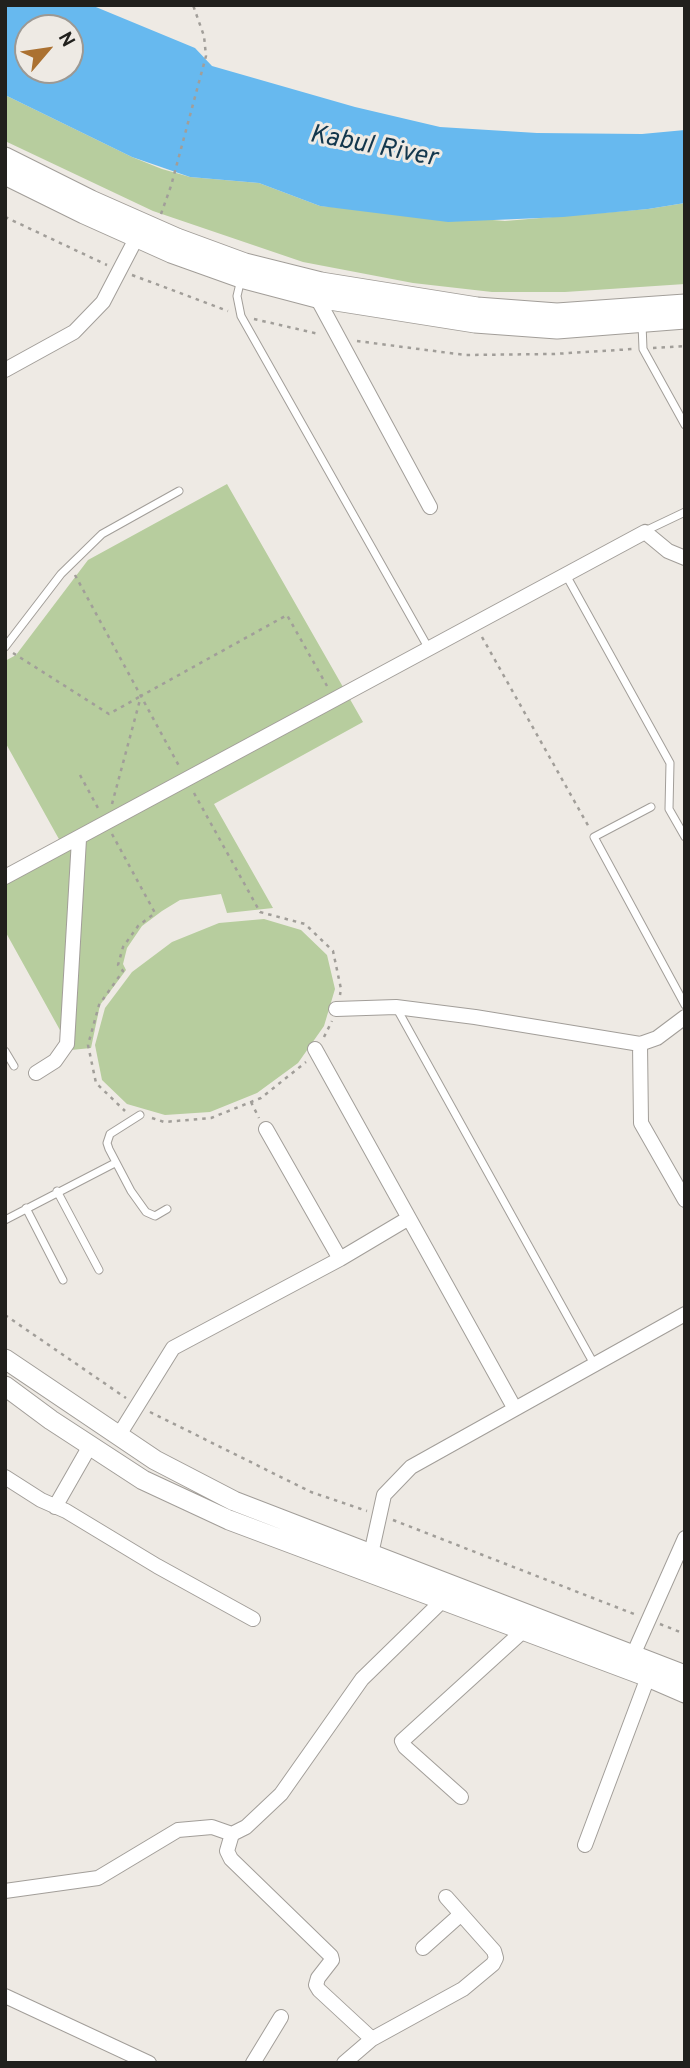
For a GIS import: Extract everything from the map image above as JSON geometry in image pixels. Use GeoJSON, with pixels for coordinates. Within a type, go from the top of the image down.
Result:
{"type":"FeatureCollection","features":[{"type":"Feature","properties":{"kind":"main road"},"geometry":{"type":"LineString","coordinates":[[5,157],[241,278],[317,298],[489,324],[557,329],[685,319]]}},
{"type":"Feature","properties":{"kind":"main road"},"geometry":{"type":"LineString","coordinates":[[5,175],[145,230],[245,263],[321,282],[477,307],[557,313],[685,304]]}},
{"type":"Feature","properties":{"kind":"main road"},"geometry":{"type":"LineString","coordinates":[[5,1359],[155,1460],[234,1501],[370,1555],[523,1631],[685,1693]]}},
{"type":"Feature","properties":{"kind":"main road"},"geometry":{"type":"LineString","coordinates":[[5,1385],[51,1420],[143,1480],[229,1520],[633,1655],[685,1675]]}},
{"type":"Feature","properties":{"kind":"street"},"geometry":{"type":"LineString","coordinates":[[5,370],[74,332],[103,302],[145,230]]}},
{"type":"Feature","properties":{"kind":"street"},"geometry":{"type":"LineString","coordinates":[[317,298],[430,507]]}},
{"type":"Feature","properties":{"kind":"street"},"geometry":{"type":"LineString","coordinates":[[5,877],[336,701],[645,532],[668,551],[685,558]]}},
{"type":"Feature","properties":{"kind":"street"},"geometry":{"type":"LineString","coordinates":[[36,1073],[55,1061],[67,1044],[79,839]]}},
{"type":"Feature","properties":{"kind":"street"},"geometry":{"type":"LineString","coordinates":[[336,1009],[396,1007],[640,1044],[657,1038],[685,1017]]}},
{"type":"Feature","properties":{"kind":"street"},"geometry":{"type":"LineString","coordinates":[[640,1044],[641,1123],[685,1199]]}},
{"type":"Feature","properties":{"kind":"street"},"geometry":{"type":"LineString","coordinates":[[316,1049],[515,1409]]}},
{"type":"Feature","properties":{"kind":"street"},"geometry":{"type":"LineString","coordinates":[[265,1129],[340,1259]]}},
{"type":"Feature","properties":{"kind":"street"},"geometry":{"type":"LineString","coordinates":[[119,1435],[173,1348],[340,1259],[409,1218]]}},
{"type":"Feature","properties":{"kind":"street"},"geometry":{"type":"LineString","coordinates":[[370,1555],[384,1494],[411,1467],[685,1314]]}},
{"type":"Feature","properties":{"kind":"street"},"geometry":{"type":"LineString","coordinates":[[55,1507],[87,1451],[97,1448]]}},
{"type":"Feature","properties":{"kind":"street"},"geometry":{"type":"LineString","coordinates":[[5,1477],[253,1619]]}},
{"type":"Feature","properties":{"kind":"street"},"geometry":{"type":"LineString","coordinates":[[633,1655],[685,1538]]}},
{"type":"Feature","properties":{"kind":"street"},"geometry":{"type":"LineString","coordinates":[[5,1891],[98,1878],[178,1830],[212,1827],[232,1834],[246,1827],[281,1794],[362,1679],[445,1592]]}},
{"type":"Feature","properties":{"kind":"street"},"geometry":{"type":"LineString","coordinates":[[461,1797],[405,1747],[402,1741],[523,1631]]}},
{"type":"Feature","properties":{"kind":"street"},"geometry":{"type":"LineString","coordinates":[[585,1844],[648,1677]]}},
{"type":"Feature","properties":{"kind":"street"},"geometry":{"type":"LineString","coordinates":[[232,1834],[228,1855],[331,1956],[332,1960],[318,1978],[316,1985],[319,1990],[372,2039]]}},
{"type":"Feature","properties":{"kind":"street"},"geometry":{"type":"LineString","coordinates":[[344,2063],[372,2039],[463,1989],[493,1964],[496,1958],[494,1951],[446,1897]]}},
{"type":"Feature","properties":{"kind":"street"},"geometry":{"type":"LineString","coordinates":[[424,1948],[460,1914]]}},
{"type":"Feature","properties":{"kind":"street"},"geometry":{"type":"LineString","coordinates":[[5,1997],[146,2062]]}},
{"type":"Feature","properties":{"kind":"street"},"geometry":{"type":"LineString","coordinates":[[253,2063],[281,2017]]}},
{"type":"Feature","properties":{"kind":"lane"},"geometry":{"type":"LineString","coordinates":[[241,278],[237,296],[241,316],[429,649]]}},
{"type":"Feature","properties":{"kind":"lane"},"geometry":{"type":"LineString","coordinates":[[642,322],[643,349],[685,425]]}},
{"type":"Feature","properties":{"kind":"lane"},"geometry":{"type":"LineString","coordinates":[[5,647],[70,566],[102,534],[179,491]]}},
{"type":"Feature","properties":{"kind":"lane"},"geometry":{"type":"LineString","coordinates":[[645,532],[685,512]]}},
{"type":"Feature","properties":{"kind":"lane"},"geometry":{"type":"LineString","coordinates":[[566,575],[670,763],[669,809],[685,837]]}},
{"type":"Feature","properties":{"kind":"lane"},"geometry":{"type":"LineString","coordinates":[[651,807],[594,837],[685,1005]]}},
{"type":"Feature","properties":{"kind":"lane"},"geometry":{"type":"LineString","coordinates":[[396,1007],[594,1365]]}},
{"type":"Feature","properties":{"kind":"lane"},"geometry":{"type":"LineString","coordinates":[[5,1051],[13,1066]]}},
{"type":"Feature","properties":{"kind":"lane"},"geometry":{"type":"LineString","coordinates":[[141,1115],[110,1134],[107,1143],[131,1191],[148,1214],[155,1216],[167,1209]]}},
{"type":"Feature","properties":{"kind":"lane"},"geometry":{"type":"LineString","coordinates":[[5,1220],[115,1163]]}},
{"type":"Feature","properties":{"kind":"lane"},"geometry":{"type":"LineString","coordinates":[[57,1191],[99,1270]]}},
{"type":"Feature","properties":{"kind":"lane"},"geometry":{"type":"LineString","coordinates":[[26,1208],[63,1280]]}},
{"type":"Feature","properties":{"kind":"path"},"geometry":{"type":"LineString","coordinates":[[145,230],[171,186],[206,57],[204,36],[193,5]]}},
{"type":"Feature","properties":{"kind":"path"},"geometry":{"type":"LineString","coordinates":[[70,566],[260,912],[305,924],[333,951],[341,989],[330,1029],[302,1067],[261,1098],[211,1118],[164,1122],[124,1111],[96,1083],[88,1045],[99,1005],[123,971],[118,965],[123,947],[138,926],[155,912],[80,775]]}},
{"type":"Feature","properties":{"kind":"path"},"geometry":{"type":"LineString","coordinates":[[5,647],[109,714],[287,615],[336,701]]}},
{"type":"Feature","properties":{"kind":"path"},"geometry":{"type":"LineString","coordinates":[[475,625],[594,837]]}},
{"type":"Feature","properties":{"kind":"path"},"geometry":{"type":"LineString","coordinates":[[106,824],[141,696]]}},
{"type":"Feature","properties":{"kind":"path"},"geometry":{"type":"LineString","coordinates":[[5,1315],[137,1406],[312,1492],[379,1515],[685,1634]]}},
{"type":"Feature","properties":{"kind":"green space"},"geometry":{"type":"Polygon","coordinates":[[[5,95],[162,169],[190,177],[259,183],[320,206],[505,221],[648,209],[685,203],[685,284],[565,292],[492,292],[413,283],[303,262],[153,211],[5,141],[5,95]]]}},
{"type":"Feature","properties":{"kind":"green space"},"geometry":{"type":"Polygon","coordinates":[[[227,484],[363,722],[214,804],[273,908],[227,913],[221,894],[180,900],[162,911],[142,926],[127,948],[123,964],[126,970],[100,1005],[91,1048],[71,1050],[5,931],[5,870],[60,841],[5,742],[5,661],[16,655],[88,560],[227,484]]]}},
{"type":"Feature","properties":{"kind":"green space"},"geometry":{"type":"Polygon","coordinates":[[[264,919],[301,930],[327,955],[335,989],[324,1026],[298,1063],[257,1093],[210,1112],[165,1115],[127,1104],[102,1080],[95,1045],[105,1008],[132,972],[172,942],[219,923],[264,919]]]}},
{"type":"Feature","properties":{"kind":"water","name":"Kabul River"},"geometry":{"type":"Polygon","coordinates":[[[5,5],[91,5],[195,48],[212,66],[355,107],[440,127],[537,133],[642,134],[685,130],[685,203],[563,217],[448,222],[320,206],[259,183],[190,177],[132,157],[5,95],[5,5]]]}}]}
